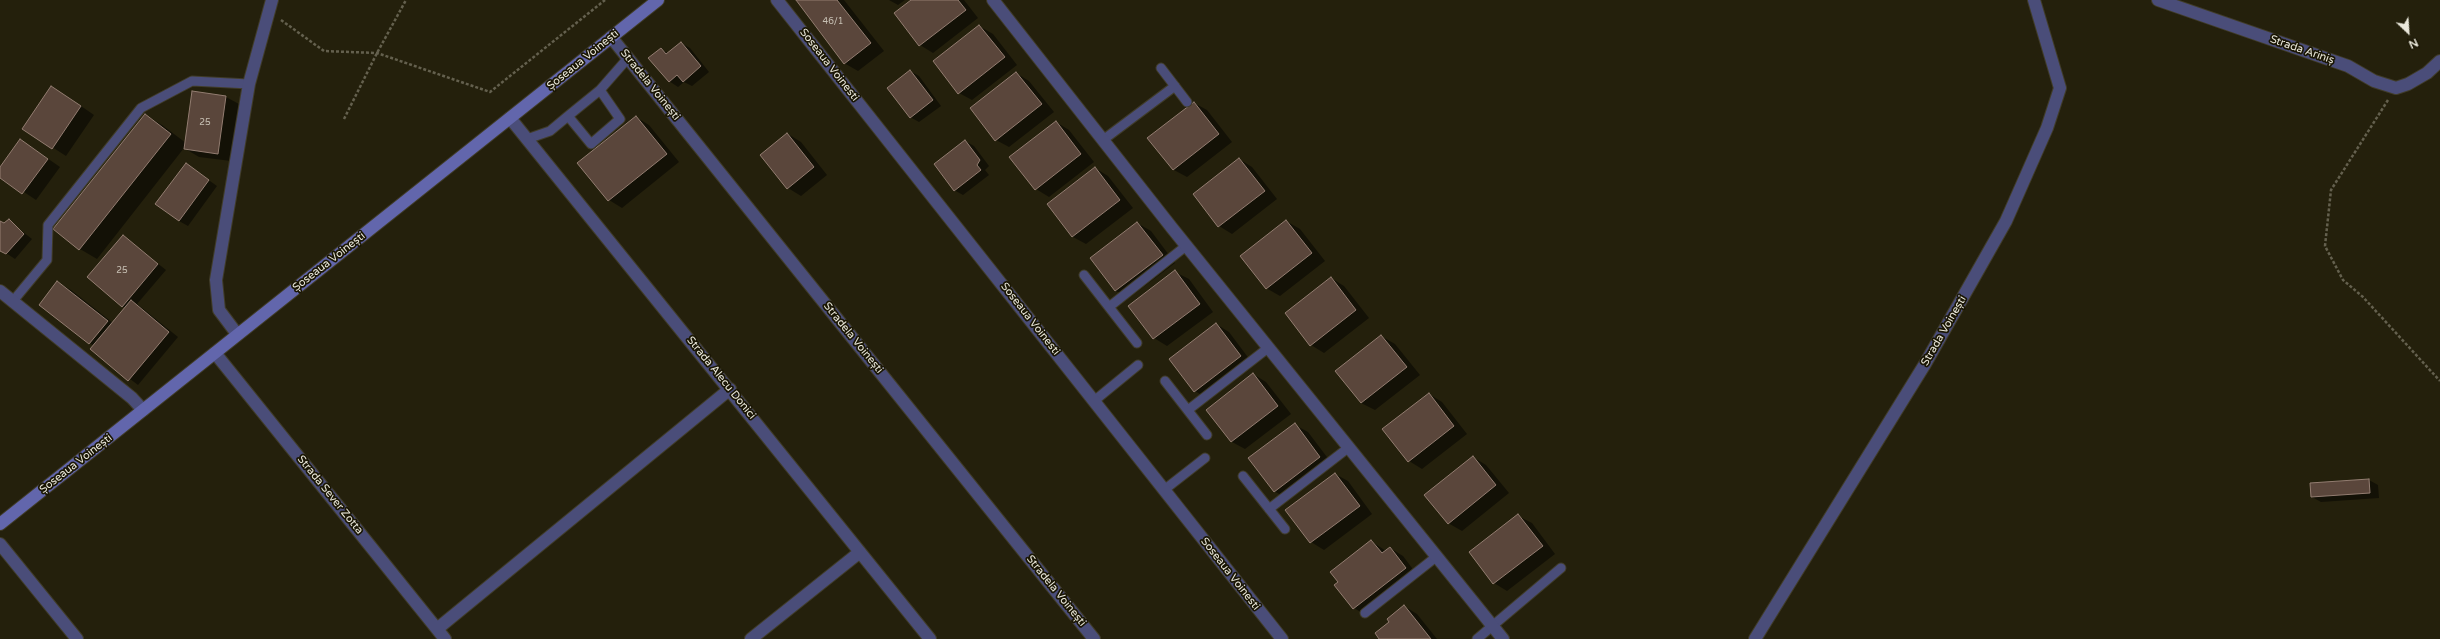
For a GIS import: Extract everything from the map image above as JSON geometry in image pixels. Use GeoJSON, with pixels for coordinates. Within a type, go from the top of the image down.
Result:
{"type":"FeatureCollection","features":[{"type":"Feature","properties":{"kind":"main road","name":"Șoseaua Voinești"},"geometry":{"type":"LineString","coordinates":[[0,524],[658,0]]}},
{"type":"Feature","properties":{"kind":"street","name":"Soseaua Voinesti"},"geometry":{"type":"LineString","coordinates":[[778,0],[1282,639]]}},
{"type":"Feature","properties":{"kind":"street"},"geometry":{"type":"LineString","coordinates":[[993,0],[1186,246],[1502,639]]}},
{"type":"Feature","properties":{"kind":"street","name":"Strada Voinești"},"geometry":{"type":"LineString","coordinates":[[1755,639],[1925,364],[2006,221],[2041,142],[2060,88],[2034,0]]}},
{"type":"Feature","properties":{"kind":"street","name":"Strada Ariniș"},"geometry":{"type":"LineString","coordinates":[[2158,0],[2348,66],[2374,80],[2396,88]]}},
{"type":"Feature","properties":{"kind":"street"},"geometry":{"type":"LineString","coordinates":[[237,334],[219,310],[216,280],[249,84],[271,6]]}},
{"type":"Feature","properties":{"kind":"street","name":"Stradela Voinești"},"geometry":{"type":"LineString","coordinates":[[611,37],[1094,639]]}},
{"type":"Feature","properties":{"kind":"street"},"geometry":{"type":"LineString","coordinates":[[2396,88],[2408,84],[2427,73],[2440,61]]}},
{"type":"Feature","properties":{"kind":"street","name":"Strada Alecu Donici"},"geometry":{"type":"LineString","coordinates":[[510,118],[930,639]]}},
{"type":"Feature","properties":{"kind":"street"},"geometry":{"type":"LineString","coordinates":[[0,291],[132,398],[143,410]]}},
{"type":"Feature","properties":{"kind":"street","name":"Strada Sever Zotta"},"geometry":{"type":"LineString","coordinates":[[215,352],[445,639]]}},
{"type":"Feature","properties":{"kind":"street"},"geometry":{"type":"LineString","coordinates":[[437,629],[730,389]]}},
{"type":"Feature","properties":{"kind":"street"},"geometry":{"type":"LineString","coordinates":[[0,544],[77,639]]}},
{"type":"Feature","properties":{"kind":"street"},"geometry":{"type":"LineString","coordinates":[[751,639],[860,552]]}},
{"type":"Feature","properties":{"kind":"lane"},"geometry":{"type":"LineString","coordinates":[[527,139],[550,131],[600,90],[628,58]]}},
{"type":"Feature","properties":{"kind":"lane"},"geometry":{"type":"LineString","coordinates":[[1161,68],[1187,102]]}},
{"type":"Feature","properties":{"kind":"lane"},"geometry":{"type":"LineString","coordinates":[[13,301],[46,260],[48,225],[141,108],[192,81],[249,84]]}},
{"type":"Feature","properties":{"kind":"lane"},"geometry":{"type":"LineString","coordinates":[[1103,140],[1175,86]]}},
{"type":"Feature","properties":{"kind":"lane"},"geometry":{"type":"LineString","coordinates":[[568,116],[591,144],[620,119],[600,90]]}},
{"type":"Feature","properties":{"kind":"lane"},"geometry":{"type":"LineString","coordinates":[[1109,307],[1186,246]]}},
{"type":"Feature","properties":{"kind":"lane"},"geometry":{"type":"LineString","coordinates":[[1084,276],[1137,344]]}},
{"type":"Feature","properties":{"kind":"lane"},"geometry":{"type":"LineString","coordinates":[[1188,410],[1268,348]]}},
{"type":"Feature","properties":{"kind":"lane"},"geometry":{"type":"LineString","coordinates":[[1094,401],[1138,365]]}},
{"type":"Feature","properties":{"kind":"lane"},"geometry":{"type":"LineString","coordinates":[[1165,381],[1207,435]]}},
{"type":"Feature","properties":{"kind":"lane"},"geometry":{"type":"LineString","coordinates":[[1269,509],[1348,448]]}},
{"type":"Feature","properties":{"kind":"lane"},"geometry":{"type":"LineString","coordinates":[[1164,490],[1205,458]]}},
{"type":"Feature","properties":{"kind":"lane"},"geometry":{"type":"LineString","coordinates":[[1243,476],[1285,529]]}},
{"type":"Feature","properties":{"kind":"lane"},"geometry":{"type":"LineString","coordinates":[[1365,613],[1436,557]]}},
{"type":"Feature","properties":{"kind":"lane"},"geometry":{"type":"LineString","coordinates":[[1477,639],[1562,568]]}},
{"type":"Feature","properties":{"kind":"path"},"geometry":{"type":"LineString","coordinates":[[344,119],[377,52],[406,0]]}},
{"type":"Feature","properties":{"kind":"path"},"geometry":{"type":"LineString","coordinates":[[271,6],[324,51],[377,52],[490,92],[605,0]]}},
{"type":"Feature","properties":{"kind":"path"},"geometry":{"type":"LineString","coordinates":[[2396,88],[2331,190],[2325,246],[2343,280],[2363,297],[2440,381]]}},
{"type":"Feature","properties":{"kind":"building"},"geometry":{"type":"Polygon","coordinates":[[[796,0],[837,0],[871,43],[844,64],[796,0]]]}},
{"type":"Feature","properties":{"kind":"building"},"geometry":{"type":"Polygon","coordinates":[[[911,0],[958,0],[966,10],[919,46],[894,13],[911,0]]]}},
{"type":"Feature","properties":{"kind":"building"},"geometry":{"type":"Polygon","coordinates":[[[979,25],[1005,57],[958,94],[933,61],[979,25]]]}},
{"type":"Feature","properties":{"kind":"building"},"geometry":{"type":"Polygon","coordinates":[[[681,42],[701,66],[683,82],[677,75],[669,82],[648,58],[661,48],[666,54],[681,42]]]}},
{"type":"Feature","properties":{"kind":"building"},"geometry":{"type":"Polygon","coordinates":[[[910,70],[933,100],[910,118],[887,88],[910,70]]]}},
{"type":"Feature","properties":{"kind":"building"},"geometry":{"type":"Polygon","coordinates":[[[1016,72],[1042,104],[995,141],[970,108],[1016,72]]]}},
{"type":"Feature","properties":{"kind":"building"},"geometry":{"type":"Polygon","coordinates":[[[51,86],[81,106],[52,149],[22,129],[51,86]]]}},
{"type":"Feature","properties":{"kind":"building"},"geometry":{"type":"Polygon","coordinates":[[[192,91],[226,96],[218,154],[184,149],[192,91]]]}},
{"type":"Feature","properties":{"kind":"building"},"geometry":{"type":"Polygon","coordinates":[[[1194,102],[1219,134],[1173,170],[1147,138],[1194,102]]]}},
{"type":"Feature","properties":{"kind":"building"},"geometry":{"type":"Polygon","coordinates":[[[145,114],[171,134],[79,250],[53,229],[145,114]]]}},
{"type":"Feature","properties":{"kind":"building"},"geometry":{"type":"Polygon","coordinates":[[[636,116],[667,154],[608,201],[577,163],[636,116]]]}},
{"type":"Feature","properties":{"kind":"building"},"geometry":{"type":"Polygon","coordinates":[[[1056,121],[1081,154],[1035,190],[1009,157],[1056,121]]]}},
{"type":"Feature","properties":{"kind":"building"},"geometry":{"type":"Polygon","coordinates":[[[787,133],[814,167],[787,189],[760,155],[787,133]]]}},
{"type":"Feature","properties":{"kind":"building"},"geometry":{"type":"Polygon","coordinates":[[[20,139],[48,159],[22,194],[0,178],[0,167],[20,139]]]}},
{"type":"Feature","properties":{"kind":"building"},"geometry":{"type":"Polygon","coordinates":[[[965,140],[980,160],[977,165],[981,170],[954,191],[934,164],[965,140]]]}},
{"type":"Feature","properties":{"kind":"building"},"geometry":{"type":"Polygon","coordinates":[[[1239,158],[1265,191],[1218,227],[1193,194],[1239,158]]]}},
{"type":"Feature","properties":{"kind":"building"},"geometry":{"type":"Polygon","coordinates":[[[186,163],[209,180],[179,221],[155,204],[186,163]]]}},
{"type":"Feature","properties":{"kind":"building"},"geometry":{"type":"Polygon","coordinates":[[[1095,167],[1120,200],[1072,237],[1047,204],[1095,167]]]}},
{"type":"Feature","properties":{"kind":"building"},"geometry":{"type":"Polygon","coordinates":[[[9,219],[24,234],[6,254],[0,251],[0,221],[4,223],[9,219]]]}},
{"type":"Feature","properties":{"kind":"building"},"geometry":{"type":"Polygon","coordinates":[[[1286,220],[1312,253],[1266,289],[1240,256],[1286,220]]]}},
{"type":"Feature","properties":{"kind":"building"},"geometry":{"type":"Polygon","coordinates":[[[1137,222],[1163,255],[1115,291],[1090,258],[1137,222]]]}},
{"type":"Feature","properties":{"kind":"building"},"geometry":{"type":"Polygon","coordinates":[[[123,235],[158,264],[122,307],[87,277],[123,235]]]}},
{"type":"Feature","properties":{"kind":"building"},"geometry":{"type":"Polygon","coordinates":[[[1175,270],[1200,304],[1153,339],[1128,306],[1175,270]]]}},
{"type":"Feature","properties":{"kind":"building"},"geometry":{"type":"Polygon","coordinates":[[[1331,277],[1356,310],[1310,346],[1285,313],[1331,277]]]}},
{"type":"Feature","properties":{"kind":"building"},"geometry":{"type":"Polygon","coordinates":[[[57,281],[108,321],[89,344],[39,305],[57,281]]]}},
{"type":"Feature","properties":{"kind":"building"},"geometry":{"type":"Polygon","coordinates":[[[131,300],[169,332],[128,381],[90,349],[131,300]]]}},
{"type":"Feature","properties":{"kind":"building"},"geometry":{"type":"Polygon","coordinates":[[[1216,323],[1241,356],[1194,392],[1169,359],[1216,323]]]}},
{"type":"Feature","properties":{"kind":"building"},"geometry":{"type":"Polygon","coordinates":[[[1381,335],[1407,367],[1361,403],[1335,371],[1381,335]]]}},
{"type":"Feature","properties":{"kind":"building"},"geometry":{"type":"Polygon","coordinates":[[[1253,373],[1278,406],[1231,442],[1206,410],[1253,373]]]}},
{"type":"Feature","properties":{"kind":"building"},"geometry":{"type":"Polygon","coordinates":[[[1429,393],[1454,426],[1408,462],[1382,429],[1429,393]]]}},
{"type":"Feature","properties":{"kind":"building"},"geometry":{"type":"Polygon","coordinates":[[[1295,423],[1320,457],[1274,492],[1248,458],[1295,423]]]}},
{"type":"Feature","properties":{"kind":"building"},"geometry":{"type":"Polygon","coordinates":[[[1473,456],[1496,485],[1448,524],[1424,495],[1473,456]]]}},
{"type":"Feature","properties":{"kind":"building"},"geometry":{"type":"Polygon","coordinates":[[[1335,473],[1360,506],[1310,543],[1285,510],[1335,473]]]}},
{"type":"Feature","properties":{"kind":"building"},"geometry":{"type":"Polygon","coordinates":[[[2369,479],[2370,493],[2311,497],[2310,483],[2369,479]]]}},
{"type":"Feature","properties":{"kind":"building"},"geometry":{"type":"Polygon","coordinates":[[[1518,514],[1543,546],[1493,584],[1469,552],[1518,514]]]}},
{"type":"Feature","properties":{"kind":"building"},"geometry":{"type":"Polygon","coordinates":[[[1371,540],[1382,553],[1390,547],[1406,568],[1353,609],[1334,585],[1338,582],[1330,572],[1371,540]]]}},
{"type":"Feature","properties":{"kind":"building"},"geometry":{"type":"Polygon","coordinates":[[[1404,605],[1431,639],[1379,639],[1375,633],[1389,622],[1387,619],[1404,605]]]}}]}
